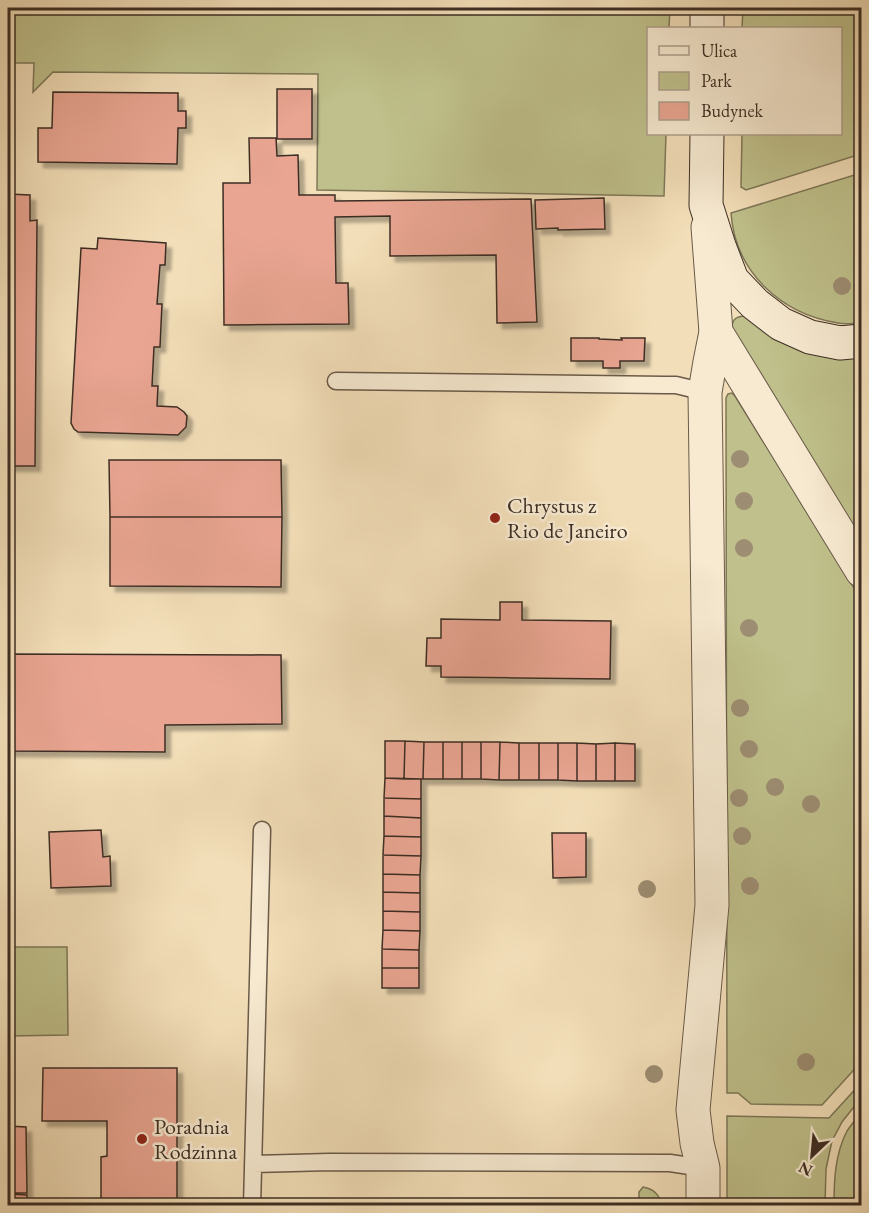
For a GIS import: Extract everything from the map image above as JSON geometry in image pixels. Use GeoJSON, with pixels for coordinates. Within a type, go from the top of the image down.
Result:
{"type":"FeatureCollection","features":[{"type":"Feature","properties":{"kind":"street"},"geometry":{"type":"LineString","coordinates":[[707,8],[707,27]]}},
{"type":"Feature","properties":{"kind":"street"},"geometry":{"type":"LineString","coordinates":[[703,1206],[703,1168],[693,1110],[712,905],[705,392],[716,332],[706,205],[707,135]]}},
{"type":"Feature","properties":{"kind":"street"},"geometry":{"type":"LineString","coordinates":[[706,205],[732,280],[755,304],[781,324],[810,336],[840,343],[861,341]]}},
{"type":"Feature","properties":{"kind":"street"},"geometry":{"type":"LineString","coordinates":[[716,332],[861,572]]}},
{"type":"Feature","properties":{"kind":"lane"},"geometry":{"type":"LineString","coordinates":[[336,381],[676,385],[705,392]]}},
{"type":"Feature","properties":{"kind":"lane"},"geometry":{"type":"LineString","coordinates":[[252,1206],[262,830]]}},
{"type":"Feature","properties":{"kind":"lane"},"geometry":{"type":"LineString","coordinates":[[253,1164],[329,1162],[670,1163],[703,1168]]}},
{"type":"Feature","properties":{"kind":"green space"},"geometry":{"type":"Polygon","coordinates":[[[8,8],[670,8],[669,27],[647,27],[647,135],[666,135],[664,196],[317,190],[318,74],[53,72],[33,92],[34,63],[8,63],[8,8]]]}},
{"type":"Feature","properties":{"kind":"green space"},"geometry":{"type":"Polygon","coordinates":[[[743,8],[861,8],[861,154],[746,190],[741,187],[742,135],[842,135],[842,27],[742,27],[743,8]]]}},
{"type":"Feature","properties":{"kind":"green space"},"geometry":{"type":"Polygon","coordinates":[[[861,173],[861,323],[841,324],[798,310],[780,300],[765,287],[741,254],[734,234],[731,213],[861,173]]]}},
{"type":"Feature","properties":{"kind":"green space"},"geometry":{"type":"Polygon","coordinates":[[[744,316],[861,357],[861,541],[731,329],[734,320],[744,316]]]}},
{"type":"Feature","properties":{"kind":"green space"},"geometry":{"type":"Polygon","coordinates":[[[732,393],[861,599],[861,1062],[822,1105],[751,1104],[738,1093],[727,1093],[726,398],[732,393]]]}},
{"type":"Feature","properties":{"kind":"green space"},"geometry":{"type":"Polygon","coordinates":[[[8,947],[67,947],[68,1035],[8,1036],[8,947]]]}},
{"type":"Feature","properties":{"kind":"green space"},"geometry":{"type":"Polygon","coordinates":[[[861,1083],[861,1098],[842,1122],[832,1141],[826,1169],[825,1205],[727,1205],[727,1116],[829,1118],[861,1083]]]}},
{"type":"Feature","properties":{"kind":"green space"},"geometry":{"type":"Polygon","coordinates":[[[861,1112],[861,1205],[834,1205],[835,1177],[840,1149],[847,1131],[861,1112]]]}},
{"type":"Feature","properties":{"kind":"green space"},"geometry":{"type":"Polygon","coordinates":[[[643,1187],[656,1193],[661,1205],[639,1205],[639,1192],[643,1187]]]}},
{"type":"Feature","properties":{"kind":"building"},"geometry":{"type":"Polygon","coordinates":[[[277,89],[312,89],[312,139],[277,139],[277,89]]]}},
{"type":"Feature","properties":{"kind":"building"},"geometry":{"type":"Polygon","coordinates":[[[53,92],[178,93],[178,111],[186,111],[186,128],[178,128],[177,164],[38,162],[38,128],[52,128],[53,92]]]}},
{"type":"Feature","properties":{"kind":"building"},"geometry":{"type":"Polygon","coordinates":[[[249,138],[276,138],[277,156],[298,155],[299,195],[335,195],[335,201],[531,199],[537,322],[497,323],[496,255],[390,256],[390,216],[335,217],[336,283],[348,283],[349,324],[224,325],[223,183],[250,183],[249,138]]]}},
{"type":"Feature","properties":{"kind":"building"},"geometry":{"type":"Polygon","coordinates":[[[8,194],[30,195],[30,221],[37,220],[35,466],[8,466],[8,194]]]}},
{"type":"Feature","properties":{"kind":"building"},"geometry":{"type":"Polygon","coordinates":[[[604,198],[605,229],[536,229],[535,200],[604,198]]]}},
{"type":"Feature","properties":{"kind":"building"},"geometry":{"type":"Polygon","coordinates":[[[98,238],[166,243],[165,265],[160,265],[157,304],[162,304],[160,347],[154,347],[152,386],[158,386],[157,406],[177,407],[187,416],[186,427],[178,435],[78,432],[71,423],[81,248],[97,249],[98,238]]]}},
{"type":"Feature","properties":{"kind":"building"},"geometry":{"type":"Polygon","coordinates":[[[571,338],[622,340],[621,338],[645,338],[644,361],[620,361],[620,368],[603,368],[603,361],[571,361],[571,338]]]}},
{"type":"Feature","properties":{"kind":"building"},"geometry":{"type":"Polygon","coordinates":[[[109,460],[281,460],[282,517],[110,517],[109,460]]]}},
{"type":"Feature","properties":{"kind":"building"},"geometry":{"type":"Polygon","coordinates":[[[110,517],[282,517],[281,587],[110,586],[110,517]]]}},
{"type":"Feature","properties":{"kind":"building"},"geometry":{"type":"Polygon","coordinates":[[[500,602],[522,602],[522,620],[611,621],[610,679],[441,677],[441,666],[426,666],[427,638],[441,638],[441,619],[500,620],[500,602]]]}},
{"type":"Feature","properties":{"kind":"building"},"geometry":{"type":"Polygon","coordinates":[[[8,654],[281,655],[282,724],[165,725],[165,752],[8,751],[8,654]]]}},
{"type":"Feature","properties":{"kind":"building"},"geometry":{"type":"Polygon","coordinates":[[[385,741],[405,741],[404,779],[385,778],[385,741]]]}},
{"type":"Feature","properties":{"kind":"building"},"geometry":{"type":"Polygon","coordinates":[[[405,741],[424,742],[423,779],[404,779],[405,741]]]}},
{"type":"Feature","properties":{"kind":"building"},"geometry":{"type":"Polygon","coordinates":[[[424,742],[443,742],[443,779],[423,779],[424,742]]]}},
{"type":"Feature","properties":{"kind":"building"},"geometry":{"type":"Polygon","coordinates":[[[443,742],[462,742],[462,779],[443,779],[443,742]]]}},
{"type":"Feature","properties":{"kind":"building"},"geometry":{"type":"Polygon","coordinates":[[[462,742],[481,742],[481,779],[462,779],[462,742]]]}},
{"type":"Feature","properties":{"kind":"building"},"geometry":{"type":"Polygon","coordinates":[[[481,742],[500,742],[499,780],[481,779],[481,742]]]}},
{"type":"Feature","properties":{"kind":"building"},"geometry":{"type":"Polygon","coordinates":[[[500,742],[519,743],[519,780],[499,780],[500,742]]]}},
{"type":"Feature","properties":{"kind":"building"},"geometry":{"type":"Polygon","coordinates":[[[519,743],[539,743],[539,780],[519,780],[519,743]]]}},
{"type":"Feature","properties":{"kind":"building"},"geometry":{"type":"Polygon","coordinates":[[[539,743],[558,743],[558,780],[539,780],[539,743]]]}},
{"type":"Feature","properties":{"kind":"building"},"geometry":{"type":"Polygon","coordinates":[[[558,743],[577,743],[577,781],[558,780],[558,743]]]}},
{"type":"Feature","properties":{"kind":"building"},"geometry":{"type":"Polygon","coordinates":[[[577,743],[596,744],[596,781],[577,781],[577,743]]]}},
{"type":"Feature","properties":{"kind":"building"},"geometry":{"type":"Polygon","coordinates":[[[615,743],[615,781],[596,781],[596,744],[615,743]]]}},
{"type":"Feature","properties":{"kind":"building"},"geometry":{"type":"Polygon","coordinates":[[[615,743],[635,744],[635,781],[615,781],[615,743]]]}},
{"type":"Feature","properties":{"kind":"building"},"geometry":{"type":"Polygon","coordinates":[[[385,778],[421,779],[421,799],[384,798],[385,778]]]}},
{"type":"Feature","properties":{"kind":"building"},"geometry":{"type":"Polygon","coordinates":[[[384,798],[421,799],[421,818],[384,816],[384,798]]]}},
{"type":"Feature","properties":{"kind":"building"},"geometry":{"type":"Polygon","coordinates":[[[384,816],[421,818],[421,837],[384,836],[384,816]]]}},
{"type":"Feature","properties":{"kind":"building"},"geometry":{"type":"Polygon","coordinates":[[[101,830],[103,857],[110,856],[111,886],[51,888],[49,832],[101,830]]]}},
{"type":"Feature","properties":{"kind":"building"},"geometry":{"type":"Polygon","coordinates":[[[552,833],[586,833],[586,877],[553,878],[552,833]]]}},
{"type":"Feature","properties":{"kind":"building"},"geometry":{"type":"Polygon","coordinates":[[[384,836],[421,837],[421,856],[383,855],[384,836]]]}},
{"type":"Feature","properties":{"kind":"building"},"geometry":{"type":"Polygon","coordinates":[[[383,855],[421,856],[420,875],[383,874],[383,855]]]}},
{"type":"Feature","properties":{"kind":"building"},"geometry":{"type":"Polygon","coordinates":[[[383,874],[420,875],[420,893],[383,892],[383,874]]]}},
{"type":"Feature","properties":{"kind":"building"},"geometry":{"type":"Polygon","coordinates":[[[383,892],[420,893],[420,912],[383,911],[383,892]]]}},
{"type":"Feature","properties":{"kind":"building"},"geometry":{"type":"Polygon","coordinates":[[[383,911],[420,912],[420,931],[383,930],[383,911]]]}},
{"type":"Feature","properties":{"kind":"building"},"geometry":{"type":"Polygon","coordinates":[[[383,930],[420,931],[419,950],[382,949],[383,930]]]}},
{"type":"Feature","properties":{"kind":"building"},"geometry":{"type":"Polygon","coordinates":[[[382,949],[419,950],[419,968],[382,968],[382,949]]]}},
{"type":"Feature","properties":{"kind":"building"},"geometry":{"type":"Polygon","coordinates":[[[382,968],[419,968],[419,988],[382,988],[382,968]]]}},
{"type":"Feature","properties":{"kind":"building","name":"Poradnia Rodzinna"},"geometry":{"type":"Polygon","coordinates":[[[43,1068],[177,1068],[177,1206],[101,1206],[101,1157],[107,1156],[107,1121],[42,1121],[43,1068]]]}},
{"type":"Feature","properties":{"kind":"building"},"geometry":{"type":"Polygon","coordinates":[[[8,1126],[26,1127],[27,1193],[8,1193],[8,1126]]]}},
{"type":"Feature","properties":{"kind":"building"},"geometry":{"type":"Polygon","coordinates":[[[8,1194],[27,1195],[27,1206],[8,1206],[8,1194]]]}},
{"type":"Feature","properties":{"kind":"place","name":"Chrystus z Rio de Janeiro"},"geometry":{"type":"Point","coordinates":[495,518]}},
{"type":"Feature","properties":{"kind":"place","name":"Poradnia Rodzinna"},"geometry":{"type":"Point","coordinates":[142,1139]}}]}
